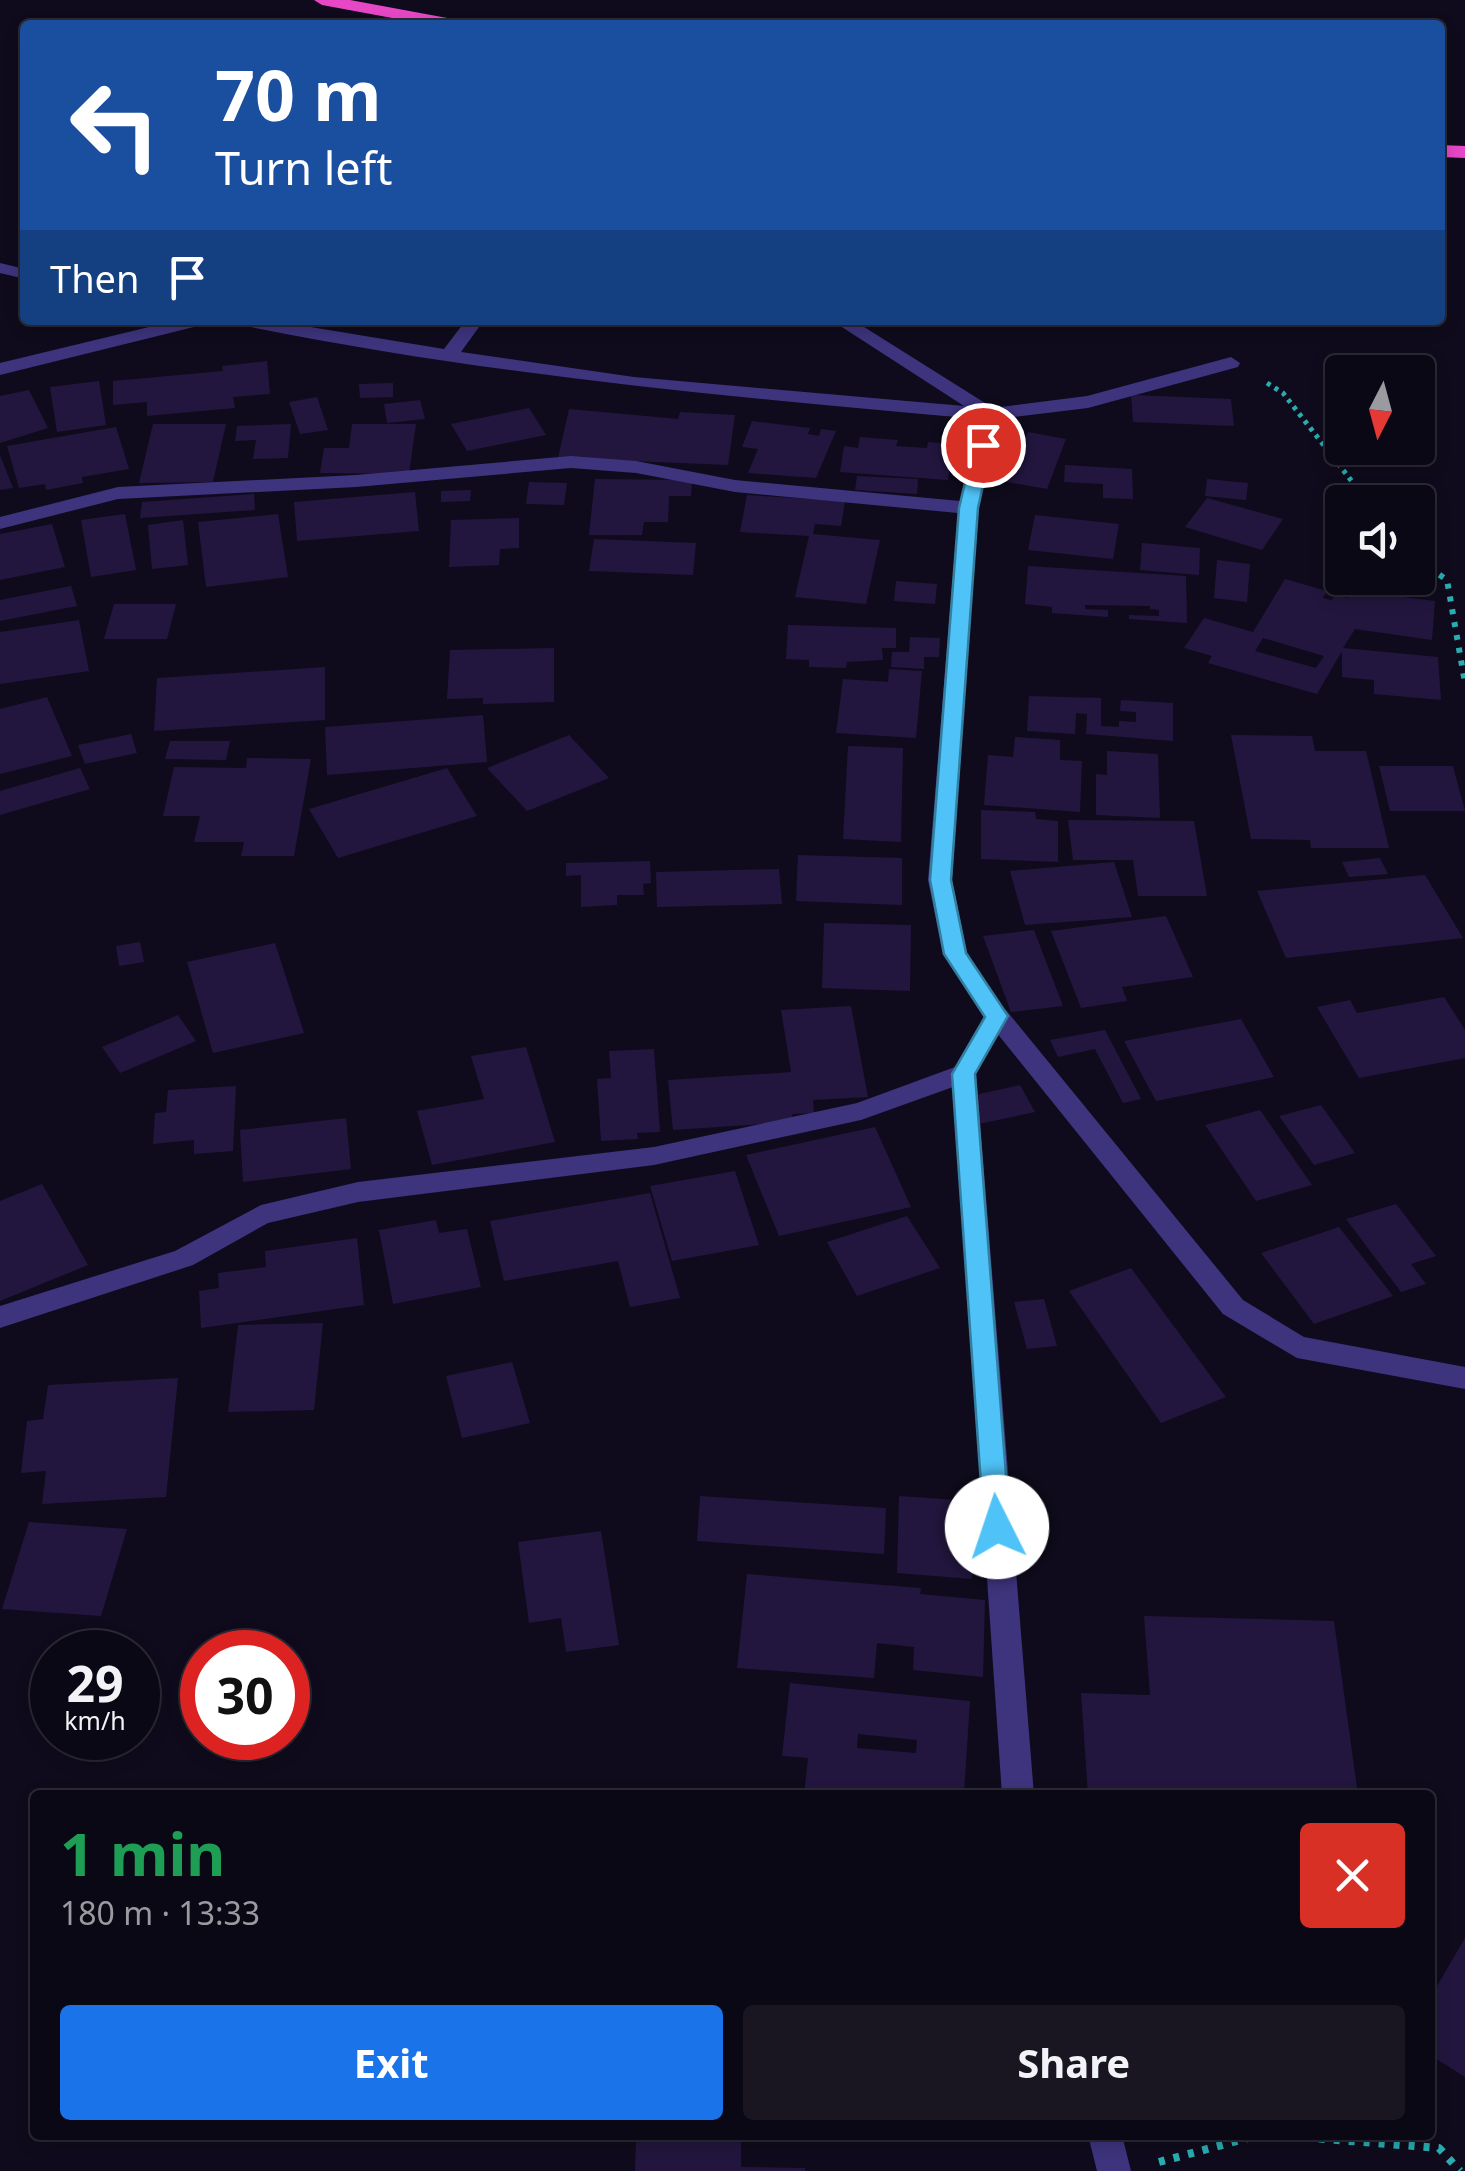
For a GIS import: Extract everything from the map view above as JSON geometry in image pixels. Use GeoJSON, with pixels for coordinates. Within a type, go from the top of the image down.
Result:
{"type":"FeatureCollection","features":[{"type":"Feature","properties":{"kind":"highway"},"geometry":{"type":"LineString","coordinates":[[322,0],[431,20]]}},
{"type":"Feature","properties":{"kind":"street"},"geometry":{"type":"LineString","coordinates":[[0,369],[180,325]]}},
{"type":"Feature","properties":{"kind":"street"},"geometry":{"type":"LineString","coordinates":[[268,325],[448,357],[634,383],[990,414],[1088,402],[1231,363]]}},
{"type":"Feature","properties":{"kind":"street"},"geometry":{"type":"LineString","coordinates":[[448,357],[471,325]]}},
{"type":"Feature","properties":{"kind":"street"},"geometry":{"type":"LineString","coordinates":[[848,325],[990,414]]}},
{"type":"Feature","properties":{"kind":"street"},"geometry":{"type":"LineString","coordinates":[[990,414],[968,508],[940,880],[955,954],[997,1016],[1233,1307],[1297,1348],[1465,1378]]}},
{"type":"Feature","properties":{"kind":"street"},"geometry":{"type":"LineString","coordinates":[[0,523],[118,493],[356,481],[571,462],[636,467],[734,486],[968,508]]}},
{"type":"Feature","properties":{"kind":"street"},"geometry":{"type":"LineString","coordinates":[[997,1016],[964,1074],[1018,1790]]}},
{"type":"Feature","properties":{"kind":"street"},"geometry":{"type":"LineString","coordinates":[[0,1318],[184,1258],[261,1215],[358,1192],[654,1156],[861,1111],[964,1074]]}},
{"type":"Feature","properties":{"kind":"street"},"geometry":{"type":"LineString","coordinates":[[1109,2140],[1129,2168]]}},
{"type":"Feature","properties":{"kind":"path"},"geometry":{"type":"LineString","coordinates":[[1231,363],[1283,393],[1355,485]]}},
{"type":"Feature","properties":{"kind":"path"},"geometry":{"type":"LineString","coordinates":[[1435,572],[1447,580],[1465,683]]}},
{"type":"Feature","properties":{"kind":"path"},"geometry":{"type":"LineString","coordinates":[[1129,2168],[1240,2140]]}},
{"type":"Feature","properties":{"kind":"path"},"geometry":{"type":"LineString","coordinates":[[1337,2140],[1439,2148],[1460,2171]]}},
{"type":"Feature","properties":{"kind":"building"},"geometry":{"type":"Polygon","coordinates":[[[267,361],[270,394],[233,397],[235,408],[147,416],[147,402],[113,405],[113,381],[223,371],[222,366],[267,361]]]}},
{"type":"Feature","properties":{"kind":"building"},"geometry":{"type":"Polygon","coordinates":[[[99,381],[106,425],[57,432],[50,387],[99,381]]]}},
{"type":"Feature","properties":{"kind":"building"},"geometry":{"type":"Polygon","coordinates":[[[393,383],[393,397],[360,398],[359,384],[393,383]]]}},
{"type":"Feature","properties":{"kind":"building"},"geometry":{"type":"Polygon","coordinates":[[[29,390],[48,428],[0,443],[0,396],[29,390]]]}},
{"type":"Feature","properties":{"kind":"building"},"geometry":{"type":"Polygon","coordinates":[[[1131,395],[1231,399],[1234,426],[1133,422],[1131,395]]]}},
{"type":"Feature","properties":{"kind":"building"},"geometry":{"type":"Polygon","coordinates":[[[317,397],[328,430],[300,434],[289,402],[317,397]]]}},
{"type":"Feature","properties":{"kind":"building"},"geometry":{"type":"Polygon","coordinates":[[[420,400],[425,419],[387,423],[384,404],[420,400]]]}},
{"type":"Feature","properties":{"kind":"building"},"geometry":{"type":"Polygon","coordinates":[[[529,408],[546,435],[467,451],[451,424],[529,408]]]}},
{"type":"Feature","properties":{"kind":"building"},"geometry":{"type":"Polygon","coordinates":[[[569,409],[678,419],[680,412],[735,415],[728,465],[558,458],[569,409]]]}},
{"type":"Feature","properties":{"kind":"building"},"geometry":{"type":"Polygon","coordinates":[[[752,421],[810,428],[808,434],[819,436],[821,429],[836,431],[816,478],[748,473],[758,449],[742,447],[752,421]]]}},
{"type":"Feature","properties":{"kind":"building"},"geometry":{"type":"Polygon","coordinates":[[[153,424],[226,424],[213,482],[139,483],[153,424]]]}},
{"type":"Feature","properties":{"kind":"building"},"geometry":{"type":"Polygon","coordinates":[[[291,424],[288,458],[253,459],[256,440],[235,441],[237,426],[291,424]]]}},
{"type":"Feature","properties":{"kind":"building"},"geometry":{"type":"Polygon","coordinates":[[[352,424],[416,424],[409,474],[320,473],[324,448],[349,448],[352,424]]]}},
{"type":"Feature","properties":{"kind":"building"},"geometry":{"type":"Polygon","coordinates":[[[116,427],[129,469],[82,477],[83,483],[46,490],[45,484],[19,488],[7,446],[116,427]]]}},
{"type":"Feature","properties":{"kind":"building"},"geometry":{"type":"Polygon","coordinates":[[[1028,432],[1066,439],[1047,489],[1007,482],[1028,432]]]}},
{"type":"Feature","properties":{"kind":"building"},"geometry":{"type":"Polygon","coordinates":[[[860,437],[898,440],[896,446],[927,448],[928,442],[953,444],[948,480],[840,472],[844,446],[858,448],[860,437]]]}},
{"type":"Feature","properties":{"kind":"building"},"geometry":{"type":"Polygon","coordinates":[[[0,455],[13,488],[0,490],[0,455]]]}},
{"type":"Feature","properties":{"kind":"building"},"geometry":{"type":"Polygon","coordinates":[[[1065,465],[1132,469],[1133,499],[1103,498],[1103,484],[1064,482],[1065,465]]]}},
{"type":"Feature","properties":{"kind":"building"},"geometry":{"type":"Polygon","coordinates":[[[857,476],[918,479],[917,494],[855,490],[857,476]]]}},
{"type":"Feature","properties":{"kind":"building"},"geometry":{"type":"Polygon","coordinates":[[[595,479],[692,480],[691,496],[669,496],[668,522],[644,522],[642,535],[589,535],[595,479]]]}},
{"type":"Feature","properties":{"kind":"building"},"geometry":{"type":"Polygon","coordinates":[[[1207,479],[1248,483],[1246,500],[1205,496],[1207,479]]]}},
{"type":"Feature","properties":{"kind":"building"},"geometry":{"type":"Polygon","coordinates":[[[529,482],[567,483],[564,505],[526,504],[529,482]]]}},
{"type":"Feature","properties":{"kind":"building"},"geometry":{"type":"Polygon","coordinates":[[[471,490],[470,501],[441,502],[441,491],[471,490]]]}},
{"type":"Feature","properties":{"kind":"building"},"geometry":{"type":"Polygon","coordinates":[[[415,492],[419,531],[297,541],[294,502],[415,492]]]}},
{"type":"Feature","properties":{"kind":"building"},"geometry":{"type":"Polygon","coordinates":[[[254,494],[255,510],[140,518],[142,502],[254,494]]]}},
{"type":"Feature","properties":{"kind":"building"},"geometry":{"type":"Polygon","coordinates":[[[747,495],[845,501],[841,526],[815,524],[813,534],[880,540],[866,604],[795,597],[809,536],[740,532],[747,495]]]}},
{"type":"Feature","properties":{"kind":"building"},"geometry":{"type":"Polygon","coordinates":[[[1207,498],[1283,519],[1262,550],[1185,527],[1207,498]]]}},
{"type":"Feature","properties":{"kind":"building"},"geometry":{"type":"Polygon","coordinates":[[[125,514],[136,570],[91,577],[81,520],[125,514]]]}},
{"type":"Feature","properties":{"kind":"building"},"geometry":{"type":"Polygon","coordinates":[[[278,514],[288,577],[206,587],[198,522],[278,514]]]}},
{"type":"Feature","properties":{"kind":"building"},"geometry":{"type":"Polygon","coordinates":[[[1035,515],[1119,524],[1113,559],[1028,550],[1035,515]]]}},
{"type":"Feature","properties":{"kind":"building"},"geometry":{"type":"Polygon","coordinates":[[[519,518],[519,548],[500,549],[499,565],[449,567],[451,520],[519,518]]]}},
{"type":"Feature","properties":{"kind":"building"},"geometry":{"type":"Polygon","coordinates":[[[183,520],[188,565],[152,569],[148,525],[183,520]]]}},
{"type":"Feature","properties":{"kind":"building"},"geometry":{"type":"Polygon","coordinates":[[[52,524],[65,567],[0,580],[0,534],[52,524]]]}},
{"type":"Feature","properties":{"kind":"building"},"geometry":{"type":"Polygon","coordinates":[[[594,539],[696,543],[693,575],[589,571],[594,539]]]}},
{"type":"Feature","properties":{"kind":"building"},"geometry":{"type":"Polygon","coordinates":[[[1142,543],[1200,548],[1199,575],[1140,570],[1142,543]]]}},
{"type":"Feature","properties":{"kind":"building"},"geometry":{"type":"Polygon","coordinates":[[[1217,560],[1250,564],[1247,602],[1214,598],[1217,560]]]}},
{"type":"Feature","properties":{"kind":"building"},"geometry":{"type":"Polygon","coordinates":[[[1028,566],[1186,576],[1187,623],[1129,619],[1129,615],[1159,616],[1159,610],[1150,606],[1085,605],[1085,609],[1108,610],[1108,617],[1052,613],[1052,607],[1025,604],[1028,566]]]}},
{"type":"Feature","properties":{"kind":"building"},"geometry":{"type":"Polygon","coordinates":[[[1285,579],[1325,590],[1323,598],[1332,600],[1335,595],[1388,595],[1435,601],[1432,640],[1355,629],[1343,648],[1438,657],[1441,700],[1374,694],[1374,680],[1342,677],[1342,651],[1317,694],[1208,663],[1212,656],[1184,648],[1204,618],[1253,632],[1285,579]],[[1263,638],[1255,651],[1316,668],[1324,656],[1263,638]]]}},
{"type":"Feature","properties":{"kind":"building"},"geometry":{"type":"Polygon","coordinates":[[[896,581],[937,584],[935,604],[894,601],[896,581]]]}},
{"type":"Feature","properties":{"kind":"building"},"geometry":{"type":"Polygon","coordinates":[[[71,586],[77,606],[0,621],[0,600],[71,586]]]}},
{"type":"Feature","properties":{"kind":"building"},"geometry":{"type":"Polygon","coordinates":[[[114,604],[176,604],[167,639],[104,639],[114,604]]]}},
{"type":"Feature","properties":{"kind":"building"},"geometry":{"type":"Polygon","coordinates":[[[79,620],[89,671],[0,684],[0,632],[79,620]]]}},
{"type":"Feature","properties":{"kind":"building"},"geometry":{"type":"Polygon","coordinates":[[[788,625],[896,628],[896,648],[882,648],[883,660],[847,662],[846,668],[809,667],[809,660],[786,659],[788,625]]]}},
{"type":"Feature","properties":{"kind":"building"},"geometry":{"type":"Polygon","coordinates":[[[910,637],[940,638],[939,657],[924,657],[924,669],[891,667],[892,652],[909,652],[910,637]]]}},
{"type":"Feature","properties":{"kind":"building"},"geometry":{"type":"Polygon","coordinates":[[[554,648],[554,702],[483,704],[483,698],[447,699],[450,650],[554,648]]]}},
{"type":"Feature","properties":{"kind":"building"},"geometry":{"type":"Polygon","coordinates":[[[325,667],[325,720],[154,731],[157,678],[325,667]]]}},
{"type":"Feature","properties":{"kind":"building"},"geometry":{"type":"Polygon","coordinates":[[[889,669],[922,671],[916,738],[836,733],[843,679],[888,682],[889,669]]]}},
{"type":"Feature","properties":{"kind":"building"},"geometry":{"type":"Polygon","coordinates":[[[1029,696],[1101,698],[1101,726],[1119,727],[1119,721],[1136,722],[1136,712],[1120,711],[1121,700],[1173,703],[1173,741],[1086,734],[1087,714],[1076,713],[1075,734],[1027,731],[1029,696]]]}},
{"type":"Feature","properties":{"kind":"building"},"geometry":{"type":"Polygon","coordinates":[[[47,697],[72,756],[0,774],[0,709],[47,697]]]}},
{"type":"Feature","properties":{"kind":"building"},"geometry":{"type":"Polygon","coordinates":[[[483,715],[487,762],[327,775],[325,727],[483,715]]]}},
{"type":"Feature","properties":{"kind":"building"},"geometry":{"type":"Polygon","coordinates":[[[131,734],[137,753],[85,764],[78,745],[131,734]]]}},
{"type":"Feature","properties":{"kind":"building"},"geometry":{"type":"Polygon","coordinates":[[[569,735],[609,778],[527,811],[487,768],[569,735]]]}},
{"type":"Feature","properties":{"kind":"building"},"geometry":{"type":"Polygon","coordinates":[[[1231,735],[1312,736],[1315,751],[1366,751],[1389,848],[1311,848],[1310,840],[1251,839],[1231,735]]]}},
{"type":"Feature","properties":{"kind":"building"},"geometry":{"type":"Polygon","coordinates":[[[1015,737],[1060,740],[1060,760],[1082,761],[1080,812],[984,805],[988,755],[1013,757],[1015,737]]]}},
{"type":"Feature","properties":{"kind":"building"},"geometry":{"type":"Polygon","coordinates":[[[170,741],[230,741],[226,760],[165,759],[170,741]]]}},
{"type":"Feature","properties":{"kind":"building"},"geometry":{"type":"Polygon","coordinates":[[[848,746],[903,748],[901,842],[843,839],[848,746]]]}},
{"type":"Feature","properties":{"kind":"building"},"geometry":{"type":"Polygon","coordinates":[[[1107,751],[1158,754],[1160,818],[1096,815],[1096,774],[1107,775],[1107,751]]]}},
{"type":"Feature","properties":{"kind":"building"},"geometry":{"type":"Polygon","coordinates":[[[247,758],[311,759],[294,856],[241,856],[244,842],[194,842],[200,816],[163,816],[174,767],[246,768],[247,758]]]}},
{"type":"Feature","properties":{"kind":"building"},"geometry":{"type":"Polygon","coordinates":[[[1379,766],[1453,766],[1465,811],[1390,811],[1379,766]]]}},
{"type":"Feature","properties":{"kind":"building"},"geometry":{"type":"Polygon","coordinates":[[[80,768],[90,789],[0,815],[0,791],[80,768]]]}},
{"type":"Feature","properties":{"kind":"building"},"geometry":{"type":"Polygon","coordinates":[[[447,768],[477,816],[338,858],[309,809],[447,768]]]}},
{"type":"Feature","properties":{"kind":"building"},"geometry":{"type":"Polygon","coordinates":[[[981,810],[1035,812],[1036,819],[1058,821],[1058,862],[981,859],[981,810]]]}},
{"type":"Feature","properties":{"kind":"building"},"geometry":{"type":"Polygon","coordinates":[[[1068,820],[1194,821],[1207,896],[1138,896],[1133,860],[1073,860],[1068,820]]]}},
{"type":"Feature","properties":{"kind":"building"},"geometry":{"type":"Polygon","coordinates":[[[798,855],[902,858],[902,905],[796,901],[798,855]]]}},
{"type":"Feature","properties":{"kind":"building"},"geometry":{"type":"Polygon","coordinates":[[[1380,858],[1388,874],[1349,877],[1342,862],[1380,858]]]}},
{"type":"Feature","properties":{"kind":"building"},"geometry":{"type":"Polygon","coordinates":[[[650,861],[651,883],[643,884],[644,895],[617,895],[617,905],[581,907],[581,875],[566,876],[566,863],[650,861]]]}},
{"type":"Feature","properties":{"kind":"building"},"geometry":{"type":"Polygon","coordinates":[[[1114,862],[1132,917],[1025,925],[1010,871],[1114,862]]]}},
{"type":"Feature","properties":{"kind":"building"},"geometry":{"type":"Polygon","coordinates":[[[779,869],[782,904],[657,907],[656,872],[779,869]]]}},
{"type":"Feature","properties":{"kind":"building"},"geometry":{"type":"Polygon","coordinates":[[[1425,875],[1463,938],[1286,958],[1257,891],[1425,875]]]}},
{"type":"Feature","properties":{"kind":"building"},"geometry":{"type":"Polygon","coordinates":[[[1166,916],[1193,977],[1122,987],[1127,1001],[1081,1008],[1051,931],[1166,916]]]}},
{"type":"Feature","properties":{"kind":"building"},"geometry":{"type":"Polygon","coordinates":[[[824,923],[911,925],[910,991],[822,988],[824,923]]]}},
{"type":"Feature","properties":{"kind":"building"},"geometry":{"type":"Polygon","coordinates":[[[1034,930],[1063,1006],[1011,1012],[983,936],[1034,930]]]}},
{"type":"Feature","properties":{"kind":"building"},"geometry":{"type":"Polygon","coordinates":[[[140,942],[144,962],[119,966],[116,946],[140,942]]]}},
{"type":"Feature","properties":{"kind":"building"},"geometry":{"type":"Polygon","coordinates":[[[275,943],[304,1033],[213,1053],[187,962],[275,943]]]}},
{"type":"Feature","properties":{"kind":"building"},"geometry":{"type":"Polygon","coordinates":[[[1444,997],[1465,1030],[1465,1058],[1359,1078],[1317,1007],[1350,1000],[1357,1013],[1444,997]]]}},
{"type":"Feature","properties":{"kind":"building"},"geometry":{"type":"Polygon","coordinates":[[[851,1006],[868,1097],[813,1100],[814,1113],[792,1114],[793,1122],[673,1130],[668,1080],[791,1072],[781,1010],[851,1006]]]}},
{"type":"Feature","properties":{"kind":"building"},"geometry":{"type":"Polygon","coordinates":[[[178,1015],[196,1041],[120,1073],[102,1047],[178,1015]]]}},
{"type":"Feature","properties":{"kind":"building"},"geometry":{"type":"Polygon","coordinates":[[[1241,1019],[1274,1077],[1156,1101],[1124,1041],[1241,1019]]]}},
{"type":"Feature","properties":{"kind":"building"},"geometry":{"type":"Polygon","coordinates":[[[1105,1030],[1141,1099],[1123,1103],[1095,1049],[1058,1057],[1050,1040],[1105,1030]]]}},
{"type":"Feature","properties":{"kind":"building"},"geometry":{"type":"Polygon","coordinates":[[[526,1047],[555,1142],[432,1165],[417,1111],[484,1099],[471,1056],[526,1047]]]}},
{"type":"Feature","properties":{"kind":"building"},"geometry":{"type":"Polygon","coordinates":[[[654,1049],[660,1132],[637,1133],[638,1139],[601,1141],[597,1079],[611,1078],[609,1051],[654,1049]]]}},
{"type":"Feature","properties":{"kind":"building"},"geometry":{"type":"Polygon","coordinates":[[[1020,1085],[1035,1112],[979,1124],[966,1097],[1020,1085]]]}},
{"type":"Feature","properties":{"kind":"building"},"geometry":{"type":"Polygon","coordinates":[[[236,1086],[233,1151],[194,1154],[194,1140],[153,1144],[155,1113],[166,1112],[168,1090],[236,1086]]]}},
{"type":"Feature","properties":{"kind":"building"},"geometry":{"type":"Polygon","coordinates":[[[1321,1105],[1355,1153],[1314,1165],[1279,1116],[1321,1105]]]}},
{"type":"Feature","properties":{"kind":"building"},"geometry":{"type":"Polygon","coordinates":[[[1260,1110],[1312,1185],[1256,1201],[1205,1125],[1260,1110]]]}},
{"type":"Feature","properties":{"kind":"building"},"geometry":{"type":"Polygon","coordinates":[[[346,1118],[351,1169],[243,1182],[240,1130],[346,1118]]]}},
{"type":"Feature","properties":{"kind":"building"},"geometry":{"type":"Polygon","coordinates":[[[875,1127],[911,1207],[779,1236],[746,1155],[875,1127]]]}},
{"type":"Feature","properties":{"kind":"building"},"geometry":{"type":"Polygon","coordinates":[[[735,1171],[759,1245],[672,1261],[650,1186],[735,1171]]]}},
{"type":"Feature","properties":{"kind":"building"},"geometry":{"type":"Polygon","coordinates":[[[42,1184],[88,1265],[0,1301],[0,1201],[42,1184]]]}},
{"type":"Feature","properties":{"kind":"building"},"geometry":{"type":"Polygon","coordinates":[[[650,1193],[680,1298],[630,1307],[618,1261],[504,1281],[490,1221],[650,1193]]]}},
{"type":"Feature","properties":{"kind":"building"},"geometry":{"type":"Polygon","coordinates":[[[1396,1204],[1436,1256],[1411,1264],[1426,1284],[1401,1292],[1346,1219],[1396,1204]]]}},
{"type":"Feature","properties":{"kind":"building"},"geometry":{"type":"Polygon","coordinates":[[[907,1216],[940,1268],[857,1296],[827,1242],[907,1216]]]}},
{"type":"Feature","properties":{"kind":"building"},"geometry":{"type":"Polygon","coordinates":[[[436,1220],[439,1233],[467,1229],[481,1287],[393,1304],[379,1230],[436,1220]]]}},
{"type":"Feature","properties":{"kind":"building"},"geometry":{"type":"Polygon","coordinates":[[[1339,1227],[1393,1296],[1314,1324],[1261,1253],[1339,1227]]]}},
{"type":"Feature","properties":{"kind":"building"},"geometry":{"type":"Polygon","coordinates":[[[357,1238],[364,1305],[201,1328],[199,1291],[219,1288],[218,1273],[266,1267],[265,1251],[357,1238]]]}},
{"type":"Feature","properties":{"kind":"building"},"geometry":{"type":"Polygon","coordinates":[[[1131,1268],[1226,1397],[1161,1423],[1069,1291],[1131,1268]]]}},
{"type":"Feature","properties":{"kind":"building"},"geometry":{"type":"Polygon","coordinates":[[[1044,1299],[1057,1346],[1027,1349],[1014,1302],[1044,1299]]]}},
{"type":"Feature","properties":{"kind":"building"},"geometry":{"type":"Polygon","coordinates":[[[323,1323],[314,1410],[228,1412],[238,1325],[323,1323]]]}},
{"type":"Feature","properties":{"kind":"building"},"geometry":{"type":"Polygon","coordinates":[[[512,1362],[530,1423],[462,1438],[446,1376],[512,1362]]]}},
{"type":"Feature","properties":{"kind":"building"},"geometry":{"type":"Polygon","coordinates":[[[178,1378],[166,1497],[42,1504],[46,1471],[21,1473],[27,1421],[43,1419],[48,1385],[178,1378]]]}},
{"type":"Feature","properties":{"kind":"building"},"geometry":{"type":"Polygon","coordinates":[[[700,1496],[886,1508],[884,1554],[697,1541],[700,1496]]]}},
{"type":"Feature","properties":{"kind":"building"},"geometry":{"type":"Polygon","coordinates":[[[899,1496],[973,1501],[972,1579],[897,1573],[899,1496]]]}},
{"type":"Feature","properties":{"kind":"building"},"geometry":{"type":"Polygon","coordinates":[[[29,1522],[127,1529],[101,1616],[2,1609],[29,1522]]]}},
{"type":"Feature","properties":{"kind":"building"},"geometry":{"type":"Polygon","coordinates":[[[601,1531],[619,1645],[566,1652],[561,1618],[529,1623],[518,1542],[601,1531]]]}},
{"type":"Feature","properties":{"kind":"building"},"geometry":{"type":"Polygon","coordinates":[[[747,1574],[921,1588],[920,1594],[985,1600],[983,1677],[913,1670],[914,1647],[877,1643],[874,1678],[737,1668],[747,1574]]]}},
{"type":"Feature","properties":{"kind":"building"},"geometry":{"type":"Polygon","coordinates":[[[1144,1616],[1334,1621],[1357,1790],[1088,1790],[1081,1693],[1150,1695],[1144,1616]]]}},
{"type":"Feature","properties":{"kind":"building"},"geometry":{"type":"Polygon","coordinates":[[[790,1683],[970,1701],[964,1790],[805,1790],[808,1758],[782,1756],[790,1683]],[[858,1734],[857,1748],[916,1753],[917,1740],[858,1734]]]}},
{"type":"Feature","properties":{"kind":"building"},"geometry":{"type":"Polygon","coordinates":[[[1465,1938],[1465,2077],[1435,2058],[1435,1989],[1465,1938]]]}},
{"type":"Feature","properties":{"kind":"building"},"geometry":{"type":"Polygon","coordinates":[[[636,2140],[741,2141],[741,2167],[805,2171],[635,2171],[636,2140]]]}},
{"type":"Feature","properties":{"kind":"route"},"geometry":{"type":"LineString","coordinates":[[983,445],[968,508],[940,880],[955,954],[997,1016],[964,1074],[997,1527]]}}]}
